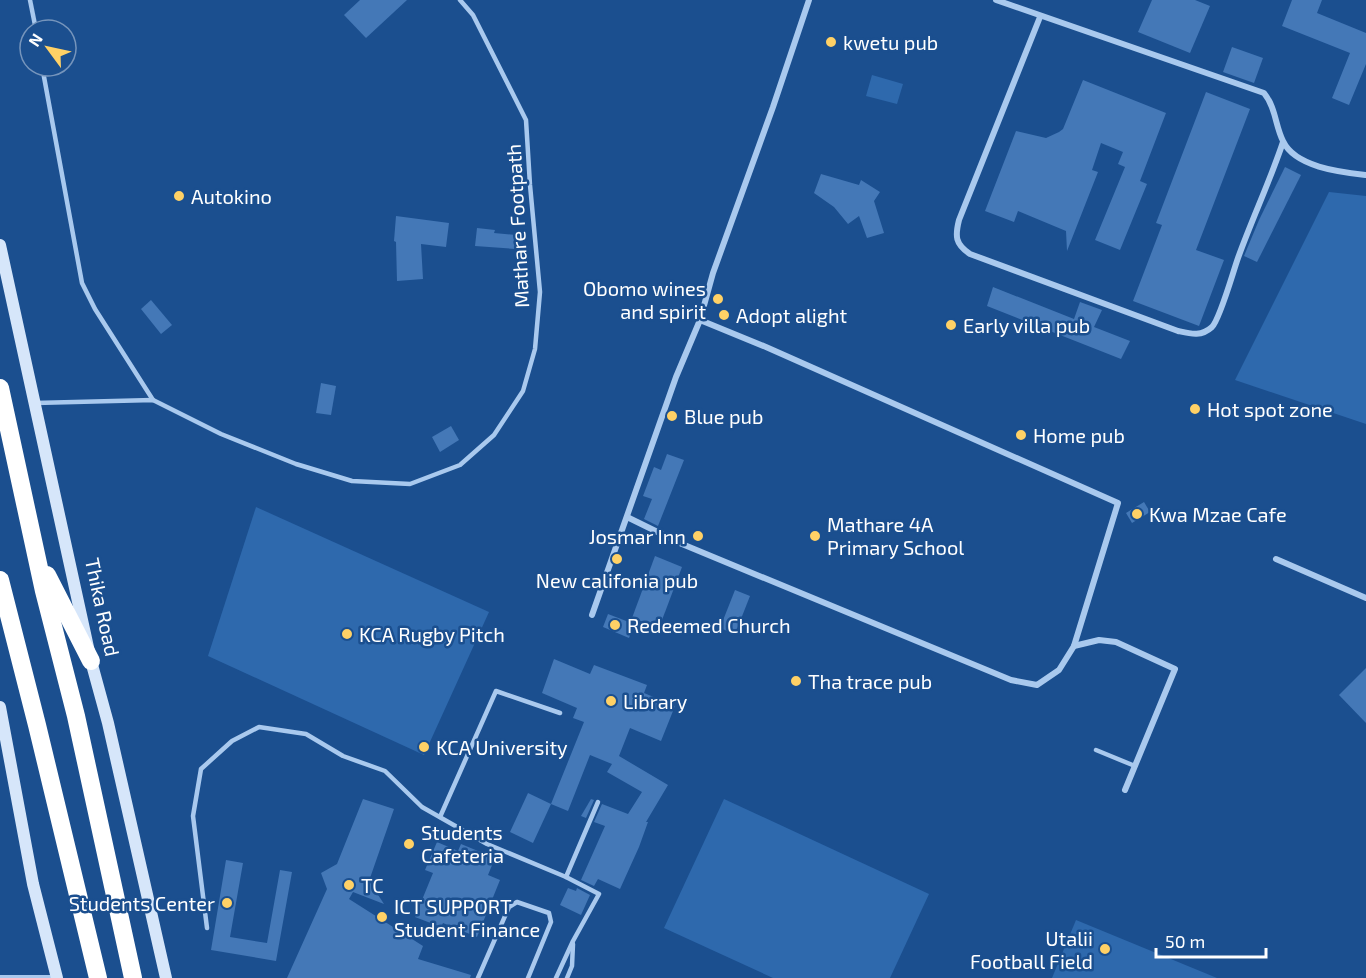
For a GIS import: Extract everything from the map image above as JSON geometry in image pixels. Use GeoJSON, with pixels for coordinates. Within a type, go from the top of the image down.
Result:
{"type":"FeatureCollection","features":[{"type":"Feature","properties":{"kind":"highway"},"geometry":{"type":"LineString","coordinates":[[0,388],[36,555],[76,716],[133,978]]}},
{"type":"Feature","properties":{"kind":"highway"},"geometry":{"type":"LineString","coordinates":[[36,555],[91,661]]}},
{"type":"Feature","properties":{"kind":"highway"},"geometry":{"type":"LineString","coordinates":[[0,580],[98,978]]}},
{"type":"Feature","properties":{"kind":"main road","name":"Thika Road"},"geometry":{"type":"LineString","coordinates":[[0,245],[91,661],[108,723],[166,978]]}},
{"type":"Feature","properties":{"kind":"main road"},"geometry":{"type":"LineString","coordinates":[[0,707],[33,884],[57,978]]}},
{"type":"Feature","properties":{"kind":"street"},"geometry":{"type":"LineString","coordinates":[[592,615],[676,377],[700,320],[713,273],[809,0]]}},
{"type":"Feature","properties":{"kind":"street"},"geometry":{"type":"LineString","coordinates":[[996,0],[1264,93],[1271,102],[1283,142],[1291,153],[1331,171],[1366,176]]}},
{"type":"Feature","properties":{"kind":"street"},"geometry":{"type":"LineString","coordinates":[[1040,16],[959,220],[957,240],[970,254],[1178,331],[1193,334],[1204,333],[1214,325],[1283,142]]}},
{"type":"Feature","properties":{"kind":"street"},"geometry":{"type":"LineString","coordinates":[[627,516],[682,544],[1011,680],[1037,685],[1059,670],[1074,646],[1118,503],[700,320]]}},
{"type":"Feature","properties":{"kind":"street"},"geometry":{"type":"LineString","coordinates":[[1276,559],[1366,598]]}},
{"type":"Feature","properties":{"kind":"street"},"geometry":{"type":"LineString","coordinates":[[1074,646],[1099,640],[1116,642],[1175,669],[1125,789]]}},
{"type":"Feature","properties":{"kind":"street"},"geometry":{"type":"LineString","coordinates":[[0,978],[57,978]]}},
{"type":"Feature","properties":{"kind":"lane"},"geometry":{"type":"LineString","coordinates":[[30,0],[34,18]]}},
{"type":"Feature","properties":{"kind":"lane","name":"Mathare Footpath"},"geometry":{"type":"LineString","coordinates":[[34,403],[153,400],[221,434],[274,456],[352,481],[410,484],[460,465],[494,435],[523,391],[535,349],[540,292],[526,120],[473,15],[460,0]]}},
{"type":"Feature","properties":{"kind":"lane"},"geometry":{"type":"LineString","coordinates":[[44,78],[82,283],[95,309],[153,400]]}},
{"type":"Feature","properties":{"kind":"lane"},"geometry":{"type":"LineString","coordinates":[[440,818],[496,691],[560,713]]}},
{"type":"Feature","properties":{"kind":"lane"},"geometry":{"type":"LineString","coordinates":[[207,928],[193,816],[201,769],[232,741],[259,727],[306,734],[343,756],[385,771],[422,807],[440,818],[487,844],[566,877],[599,894],[556,978]]}},
{"type":"Feature","properties":{"kind":"lane"},"geometry":{"type":"LineString","coordinates":[[1096,750],[1135,766]]}},
{"type":"Feature","properties":{"kind":"lane"},"geometry":{"type":"LineString","coordinates":[[566,877],[598,802]]}},
{"type":"Feature","properties":{"kind":"lane"},"geometry":{"type":"LineString","coordinates":[[478,978],[509,907],[517,902],[549,913],[551,922],[528,978]]}},
{"type":"Feature","properties":{"kind":"lane"},"geometry":{"type":"LineString","coordinates":[[567,978],[572,966],[573,941]]}},
{"type":"Feature","properties":{"kind":"shaded area"},"geometry":{"type":"Polygon","coordinates":[[[872,75],[903,84],[897,104],[866,96],[872,75]]]}},
{"type":"Feature","properties":{"kind":"shaded area"},"geometry":{"type":"Polygon","coordinates":[[[1329,192],[1366,196],[1366,424],[1235,380],[1329,192]]]}},
{"type":"Feature","properties":{"kind":"shaded area","name":"KCA Rugby Pitch"},"geometry":{"type":"Polygon","coordinates":[[[256,507],[489,612],[424,755],[208,656],[256,507]]]}},
{"type":"Feature","properties":{"kind":"shaded area"},"geometry":{"type":"Polygon","coordinates":[[[724,799],[929,894],[890,978],[773,978],[664,928],[724,799]]]}},
{"type":"Feature","properties":{"kind":"shaded area","name":"Utalii Football Field"},"geometry":{"type":"Polygon","coordinates":[[[1076,920],[1217,978],[1052,978],[1076,920]]]}},
{"type":"Feature","properties":{"kind":"building"},"geometry":{"type":"Polygon","coordinates":[[[360,0],[407,0],[366,38],[344,15],[360,0]]]}},
{"type":"Feature","properties":{"kind":"building"},"geometry":{"type":"Polygon","coordinates":[[[1152,0],[1195,0],[1210,6],[1190,53],[1138,32],[1152,0]]]}},
{"type":"Feature","properties":{"kind":"building"},"geometry":{"type":"Polygon","coordinates":[[[1292,0],[1322,0],[1317,13],[1366,33],[1366,64],[1349,105],[1332,98],[1350,53],[1282,26],[1292,0]]]}},
{"type":"Feature","properties":{"kind":"building"},"geometry":{"type":"Polygon","coordinates":[[[1232,47],[1263,58],[1254,83],[1223,72],[1232,47]]]}},
{"type":"Feature","properties":{"kind":"building"},"geometry":{"type":"Polygon","coordinates":[[[1083,80],[1166,113],[1140,181],[1147,184],[1120,250],[1095,240],[1125,167],[1118,164],[1123,152],[1101,143],[1092,170],[1098,172],[1067,251],[1066,231],[1018,211],[1014,222],[985,211],[1016,131],[1046,138],[1063,129],[1083,80]]]}},
{"type":"Feature","properties":{"kind":"building"},"geometry":{"type":"Polygon","coordinates":[[[1206,92],[1250,109],[1196,250],[1224,260],[1199,326],[1133,301],[1162,225],[1156,223],[1206,92]]]}},
{"type":"Feature","properties":{"kind":"building"},"geometry":{"type":"Polygon","coordinates":[[[1285,167],[1301,175],[1257,262],[1244,256],[1285,167]]]}},
{"type":"Feature","properties":{"kind":"building"},"geometry":{"type":"Polygon","coordinates":[[[821,174],[859,185],[861,180],[880,192],[874,201],[884,233],[867,238],[859,216],[848,224],[834,207],[814,193],[821,174]]]}},
{"type":"Feature","properties":{"kind":"building"},"geometry":{"type":"Polygon","coordinates":[[[396,216],[449,223],[446,247],[421,244],[423,279],[397,281],[396,242],[394,241],[396,216]]]}},
{"type":"Feature","properties":{"kind":"building"},"geometry":{"type":"Polygon","coordinates":[[[477,228],[495,230],[494,233],[517,235],[516,249],[475,246],[477,228]]]}},
{"type":"Feature","properties":{"kind":"building"},"geometry":{"type":"Polygon","coordinates":[[[993,287],[1074,319],[1080,302],[1102,310],[1094,327],[1130,341],[1121,359],[1055,333],[987,306],[993,287]]]}},
{"type":"Feature","properties":{"kind":"building"},"geometry":{"type":"Polygon","coordinates":[[[151,300],[172,325],[161,334],[141,309],[151,300]]]}},
{"type":"Feature","properties":{"kind":"building"},"geometry":{"type":"Polygon","coordinates":[[[321,383],[336,386],[331,415],[316,413],[321,383]]]}},
{"type":"Feature","properties":{"kind":"building"},"geometry":{"type":"Polygon","coordinates":[[[451,426],[459,440],[440,452],[432,437],[451,426]]]}},
{"type":"Feature","properties":{"kind":"building"},"geometry":{"type":"Polygon","coordinates":[[[667,454],[684,460],[658,526],[644,519],[652,499],[643,496],[654,467],[661,470],[667,454]]]}},
{"type":"Feature","properties":{"kind":"building"},"geometry":{"type":"Polygon","coordinates":[[[1144,502],[1150,512],[1132,523],[1126,513],[1144,502]]]}},
{"type":"Feature","properties":{"kind":"building"},"geometry":{"type":"Polygon","coordinates":[[[655,556],[682,567],[659,628],[632,618],[655,556]]]}},
{"type":"Feature","properties":{"kind":"building"},"geometry":{"type":"Polygon","coordinates":[[[735,590],[750,596],[735,634],[720,628],[735,590]]]}},
{"type":"Feature","properties":{"kind":"building"},"geometry":{"type":"Polygon","coordinates":[[[608,614],[634,624],[629,638],[603,627],[608,614]]]}},
{"type":"Feature","properties":{"kind":"building"},"geometry":{"type":"Polygon","coordinates":[[[554,659],[590,674],[594,665],[647,685],[644,693],[675,706],[661,741],[630,728],[619,756],[668,785],[646,822],[648,822],[639,847],[620,889],[598,879],[594,886],[581,880],[605,826],[594,822],[602,804],[628,814],[642,792],[607,772],[612,764],[590,755],[568,811],[551,804],[584,722],[573,718],[577,708],[542,693],[554,659]]]}},
{"type":"Feature","properties":{"kind":"building"},"geometry":{"type":"Polygon","coordinates":[[[1366,668],[1366,723],[1339,695],[1366,668]]]}},
{"type":"Feature","properties":{"kind":"building"},"geometry":{"type":"Polygon","coordinates":[[[528,793],[551,804],[533,843],[510,832],[528,793]]]}},
{"type":"Feature","properties":{"kind":"building"},"geometry":{"type":"Polygon","coordinates":[[[363,799],[394,809],[369,881],[384,904],[353,892],[349,899],[423,946],[418,959],[471,975],[470,978],[287,978],[327,889],[321,873],[337,864],[363,799]]]}},
{"type":"Feature","properties":{"kind":"building"},"geometry":{"type":"Polygon","coordinates":[[[591,799],[594,800],[586,818],[581,816],[591,799]]]}},
{"type":"Feature","properties":{"kind":"building"},"geometry":{"type":"Polygon","coordinates":[[[437,842],[458,851],[461,844],[495,858],[488,875],[500,880],[477,937],[443,923],[441,927],[415,917],[433,873],[425,870],[437,842]]]}},
{"type":"Feature","properties":{"kind":"building","name":"Students Center"},"geometry":{"type":"Polygon","coordinates":[[[226,860],[243,863],[230,937],[267,943],[280,870],[292,872],[276,961],[211,950],[226,860]]]}},
{"type":"Feature","properties":{"kind":"building"},"geometry":{"type":"Polygon","coordinates":[[[568,888],[576,891],[577,888],[590,895],[581,915],[560,905],[568,888]]]}},
{"type":"Feature","properties":{"kind":"place","name":"kwetu pub"},"geometry":{"type":"Point","coordinates":[831,42]}},
{"type":"Feature","properties":{"kind":"place","name":"Autokino"},"geometry":{"type":"Point","coordinates":[179,196]}},
{"type":"Feature","properties":{"kind":"place","name":"Obomo wines and spirit"},"geometry":{"type":"Point","coordinates":[718,299]}},
{"type":"Feature","properties":{"kind":"place","name":"Adopt alight"},"geometry":{"type":"Point","coordinates":[724,315]}},
{"type":"Feature","properties":{"kind":"place","name":"Early villa pub"},"geometry":{"type":"Point","coordinates":[951,325]}},
{"type":"Feature","properties":{"kind":"place","name":"Hot spot zone"},"geometry":{"type":"Point","coordinates":[1195,409]}},
{"type":"Feature","properties":{"kind":"place","name":"Blue pub"},"geometry":{"type":"Point","coordinates":[672,416]}},
{"type":"Feature","properties":{"kind":"place","name":"Home pub"},"geometry":{"type":"Point","coordinates":[1021,435]}},
{"type":"Feature","properties":{"kind":"place","name":"Kwa Mzae Cafe"},"geometry":{"type":"Point","coordinates":[1137,514]}},
{"type":"Feature","properties":{"kind":"place","name":"Josmar Inn"},"geometry":{"type":"Point","coordinates":[698,536]}},
{"type":"Feature","properties":{"kind":"place","name":"Mathare 4A Primary School"},"geometry":{"type":"Point","coordinates":[815,536]}},
{"type":"Feature","properties":{"kind":"place","name":"New califonia pub"},"geometry":{"type":"Point","coordinates":[617,559]}},
{"type":"Feature","properties":{"kind":"place","name":"Redeemed Church"},"geometry":{"type":"Point","coordinates":[615,625]}},
{"type":"Feature","properties":{"kind":"place","name":"KCA Rugby Pitch"},"geometry":{"type":"Point","coordinates":[347,634]}},
{"type":"Feature","properties":{"kind":"place","name":"Tha trace pub"},"geometry":{"type":"Point","coordinates":[796,681]}},
{"type":"Feature","properties":{"kind":"place","name":"Library"},"geometry":{"type":"Point","coordinates":[611,701]}},
{"type":"Feature","properties":{"kind":"place","name":"KCA University"},"geometry":{"type":"Point","coordinates":[424,747]}},
{"type":"Feature","properties":{"kind":"place","name":"Students Cafeteria"},"geometry":{"type":"Point","coordinates":[409,844]}},
{"type":"Feature","properties":{"kind":"place","name":"TC"},"geometry":{"type":"Point","coordinates":[349,885]}},
{"type":"Feature","properties":{"kind":"place","name":"Students Center"},"geometry":{"type":"Point","coordinates":[227,903]}},
{"type":"Feature","properties":{"kind":"place","name":"ICT SUPPORT Student Finance"},"geometry":{"type":"Point","coordinates":[382,917]}},
{"type":"Feature","properties":{"kind":"place","name":"Utalii Football Field"},"geometry":{"type":"Point","coordinates":[1105,949]}}]}
